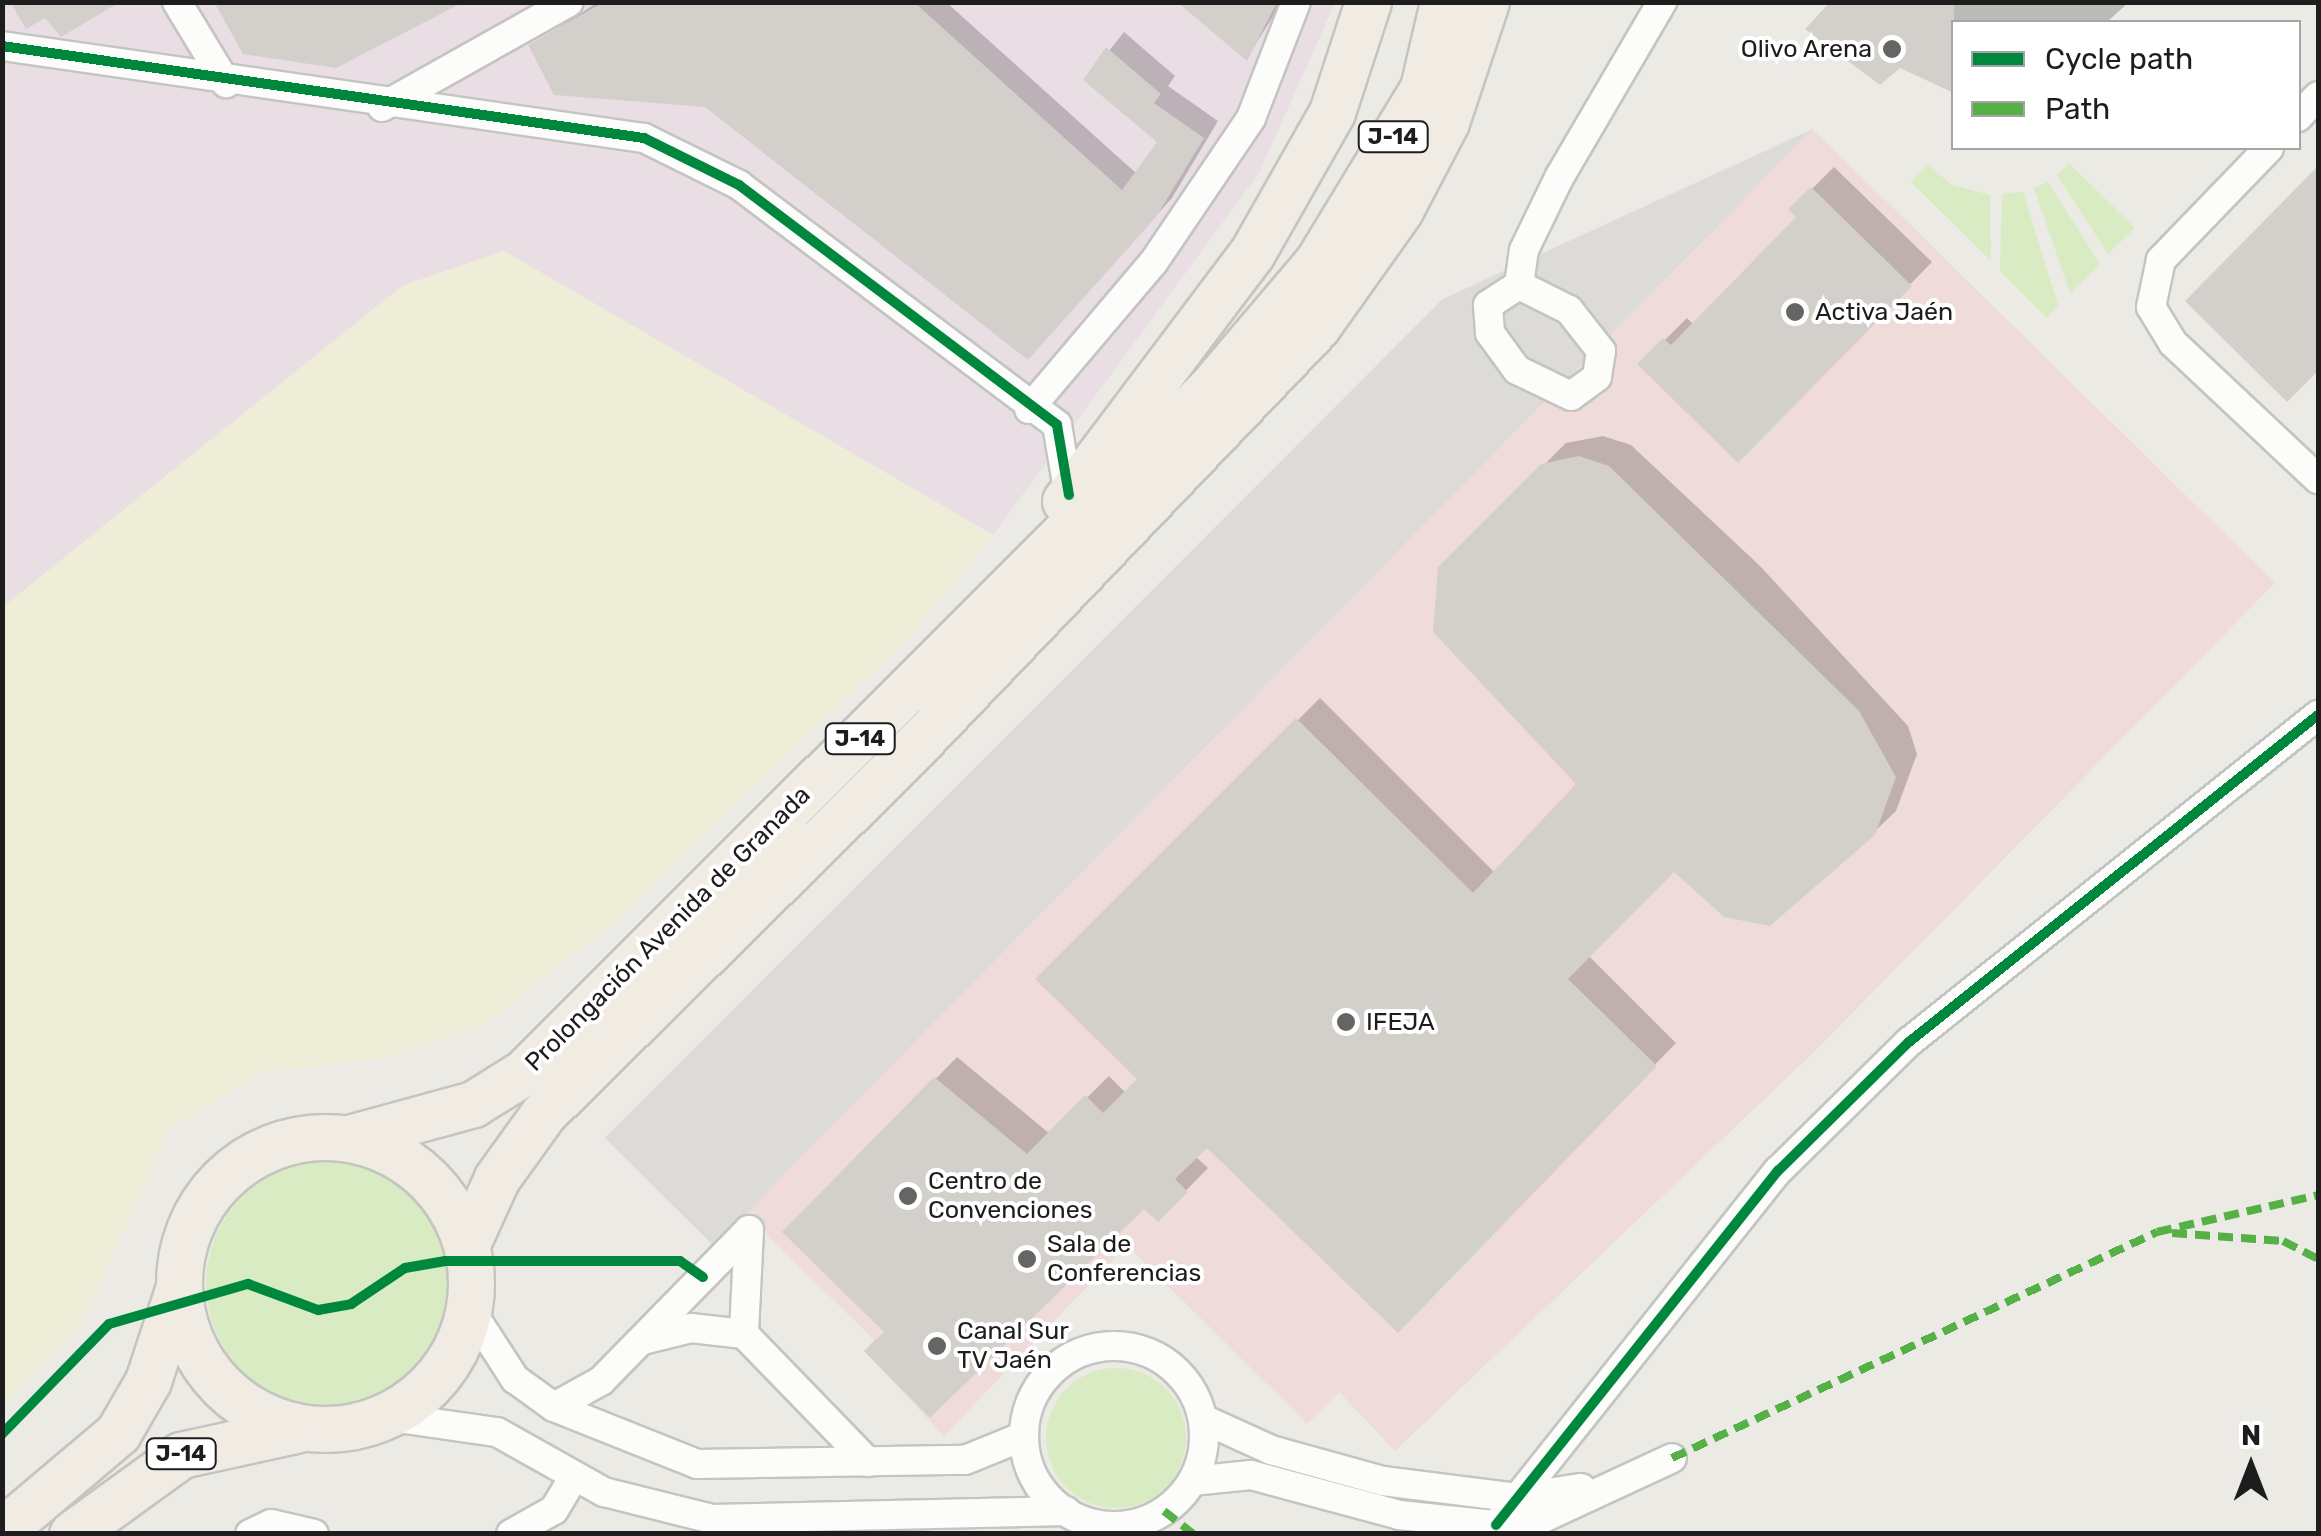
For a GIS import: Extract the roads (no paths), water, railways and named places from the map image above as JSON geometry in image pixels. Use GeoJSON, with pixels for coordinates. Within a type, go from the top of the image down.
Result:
{"type":"FeatureCollection","features":[{"type":"Feature","properties":{"kind":"main road"},"geometry":{"type":"LineString","coordinates":[[978,622],[1252,253],[1332,112],[1368,2]]}},
{"type":"Feature","properties":{"kind":"main road","name":"Prolongación Avenida de Granada"},"geometry":{"type":"LineString","coordinates":[[350,1138],[474,1104],[523,1073],[1213,385],[1318,261],[1423,88],[1443,2]]}},
{"type":"Feature","properties":{"kind":"main road","name":"Prolongación Avenida de Granada"},"geometry":{"type":"LineString","coordinates":[[466,1244],[497,1178],[544,1114],[908,754],[1317,326],[1400,210],[1446,122],[1486,2]]}},
{"type":"Feature","properties":{"kind":"main road","name":"J-14"},"geometry":{"type":"LineString","coordinates":[[72,1534],[180,1454],[384,1416],[441,1372],[470,1308],[466,1244],[424,1174],[350,1138],[284,1142],[227,1173],[189,1227],[178,1290],[191,1342],[220,1385],[263,1415],[314,1428]]}},
{"type":"Feature","properties":{"kind":"main road"},"geometry":{"type":"LineString","coordinates":[[2,1532],[118,1433],[148,1382],[178,1290]]}},
{"type":"Feature","properties":{"kind":"street"},"geometry":{"type":"LineString","coordinates":[[177,2],[226,83]]}},
{"type":"Feature","properties":{"kind":"street"},"geometry":{"type":"LineString","coordinates":[[382,107],[569,2]]}},
{"type":"Feature","properties":{"kind":"street"},"geometry":{"type":"LineString","coordinates":[[1029,409],[1153,263],[1251,118],[1296,2]]}},
{"type":"Feature","properties":{"kind":"street"},"geometry":{"type":"LineString","coordinates":[[1519,285],[1524,250],[1560,176],[1662,2]]}},
{"type":"Feature","properties":{"kind":"street"},"geometry":{"type":"LineString","coordinates":[[2,46],[382,107],[644,138],[738,184],[1029,409],[1057,425],[1069,495]]}},
{"type":"Feature","properties":{"kind":"street"},"geometry":{"type":"LineString","coordinates":[[2267,150],[2161,260],[2151,307],[2173,343],[2318,478]]}},
{"type":"Feature","properties":{"kind":"street"},"geometry":{"type":"LineString","coordinates":[[1496,1525],[1539,1466],[1778,1172],[1896,1055],[2318,715]]}},
{"type":"Feature","properties":{"kind":"street"},"geometry":{"type":"LineString","coordinates":[[554,1407],[602,1381],[749,1230],[744,1334]]}},
{"type":"Feature","properties":{"kind":"street"},"geometry":{"type":"LineString","coordinates":[[470,1308],[515,1379],[554,1407],[697,1464],[982,1457],[1024,1436]]}},
{"type":"Feature","properties":{"kind":"street"},"geometry":{"type":"LineString","coordinates":[[643,1340],[691,1328],[744,1334],[868,1462]]}},
{"type":"Feature","properties":{"kind":"street"},"geometry":{"type":"LineString","coordinates":[[384,1416],[497,1432],[574,1476],[712,1519],[1066,1512],[1105,1525],[1146,1520],[1192,1481],[1250,1475],[1398,1515],[1496,1525],[1543,1518],[1672,1458],[1517,1498],[1460,1493],[1289,1456],[1203,1419],[1172,1366],[1114,1346],[1068,1358],[1044,1378],[1024,1436],[1035,1479],[1066,1512]]}},
{"type":"Feature","properties":{"kind":"street"},"geometry":{"type":"LineString","coordinates":[[1192,1481],[1203,1419]]}},
{"type":"Feature","properties":{"kind":"street"},"geometry":{"type":"LineString","coordinates":[[1460,1493],[1539,1466]]}},
{"type":"Feature","properties":{"kind":"street"},"geometry":{"type":"LineString","coordinates":[[511,1534],[554,1510],[574,1476]]}},
{"type":"Feature","properties":{"kind":"street"},"geometry":{"type":"LineString","coordinates":[[250,1534],[272,1524],[314,1534]]}},
{"type":"Feature","properties":{"kind":"place","name":"Olivo Arena"},"geometry":{"type":"Point","coordinates":[1892,49]}},
{"type":"Feature","properties":{"kind":"place","name":"Activa Jaén"},"geometry":{"type":"Point","coordinates":[1795,312]}},
{"type":"Feature","properties":{"kind":"place","name":"IFEJA"},"geometry":{"type":"Point","coordinates":[1346,1022]}},
{"type":"Feature","properties":{"kind":"place","name":"Centro de Convenciones"},"geometry":{"type":"Point","coordinates":[908,1196]}},
{"type":"Feature","properties":{"kind":"place","name":"Sala de Conferencias"},"geometry":{"type":"Point","coordinates":[1027,1259]}},
{"type":"Feature","properties":{"kind":"place","name":"Canal Sur TV Jaén"},"geometry":{"type":"Point","coordinates":[937,1346]}}]}
